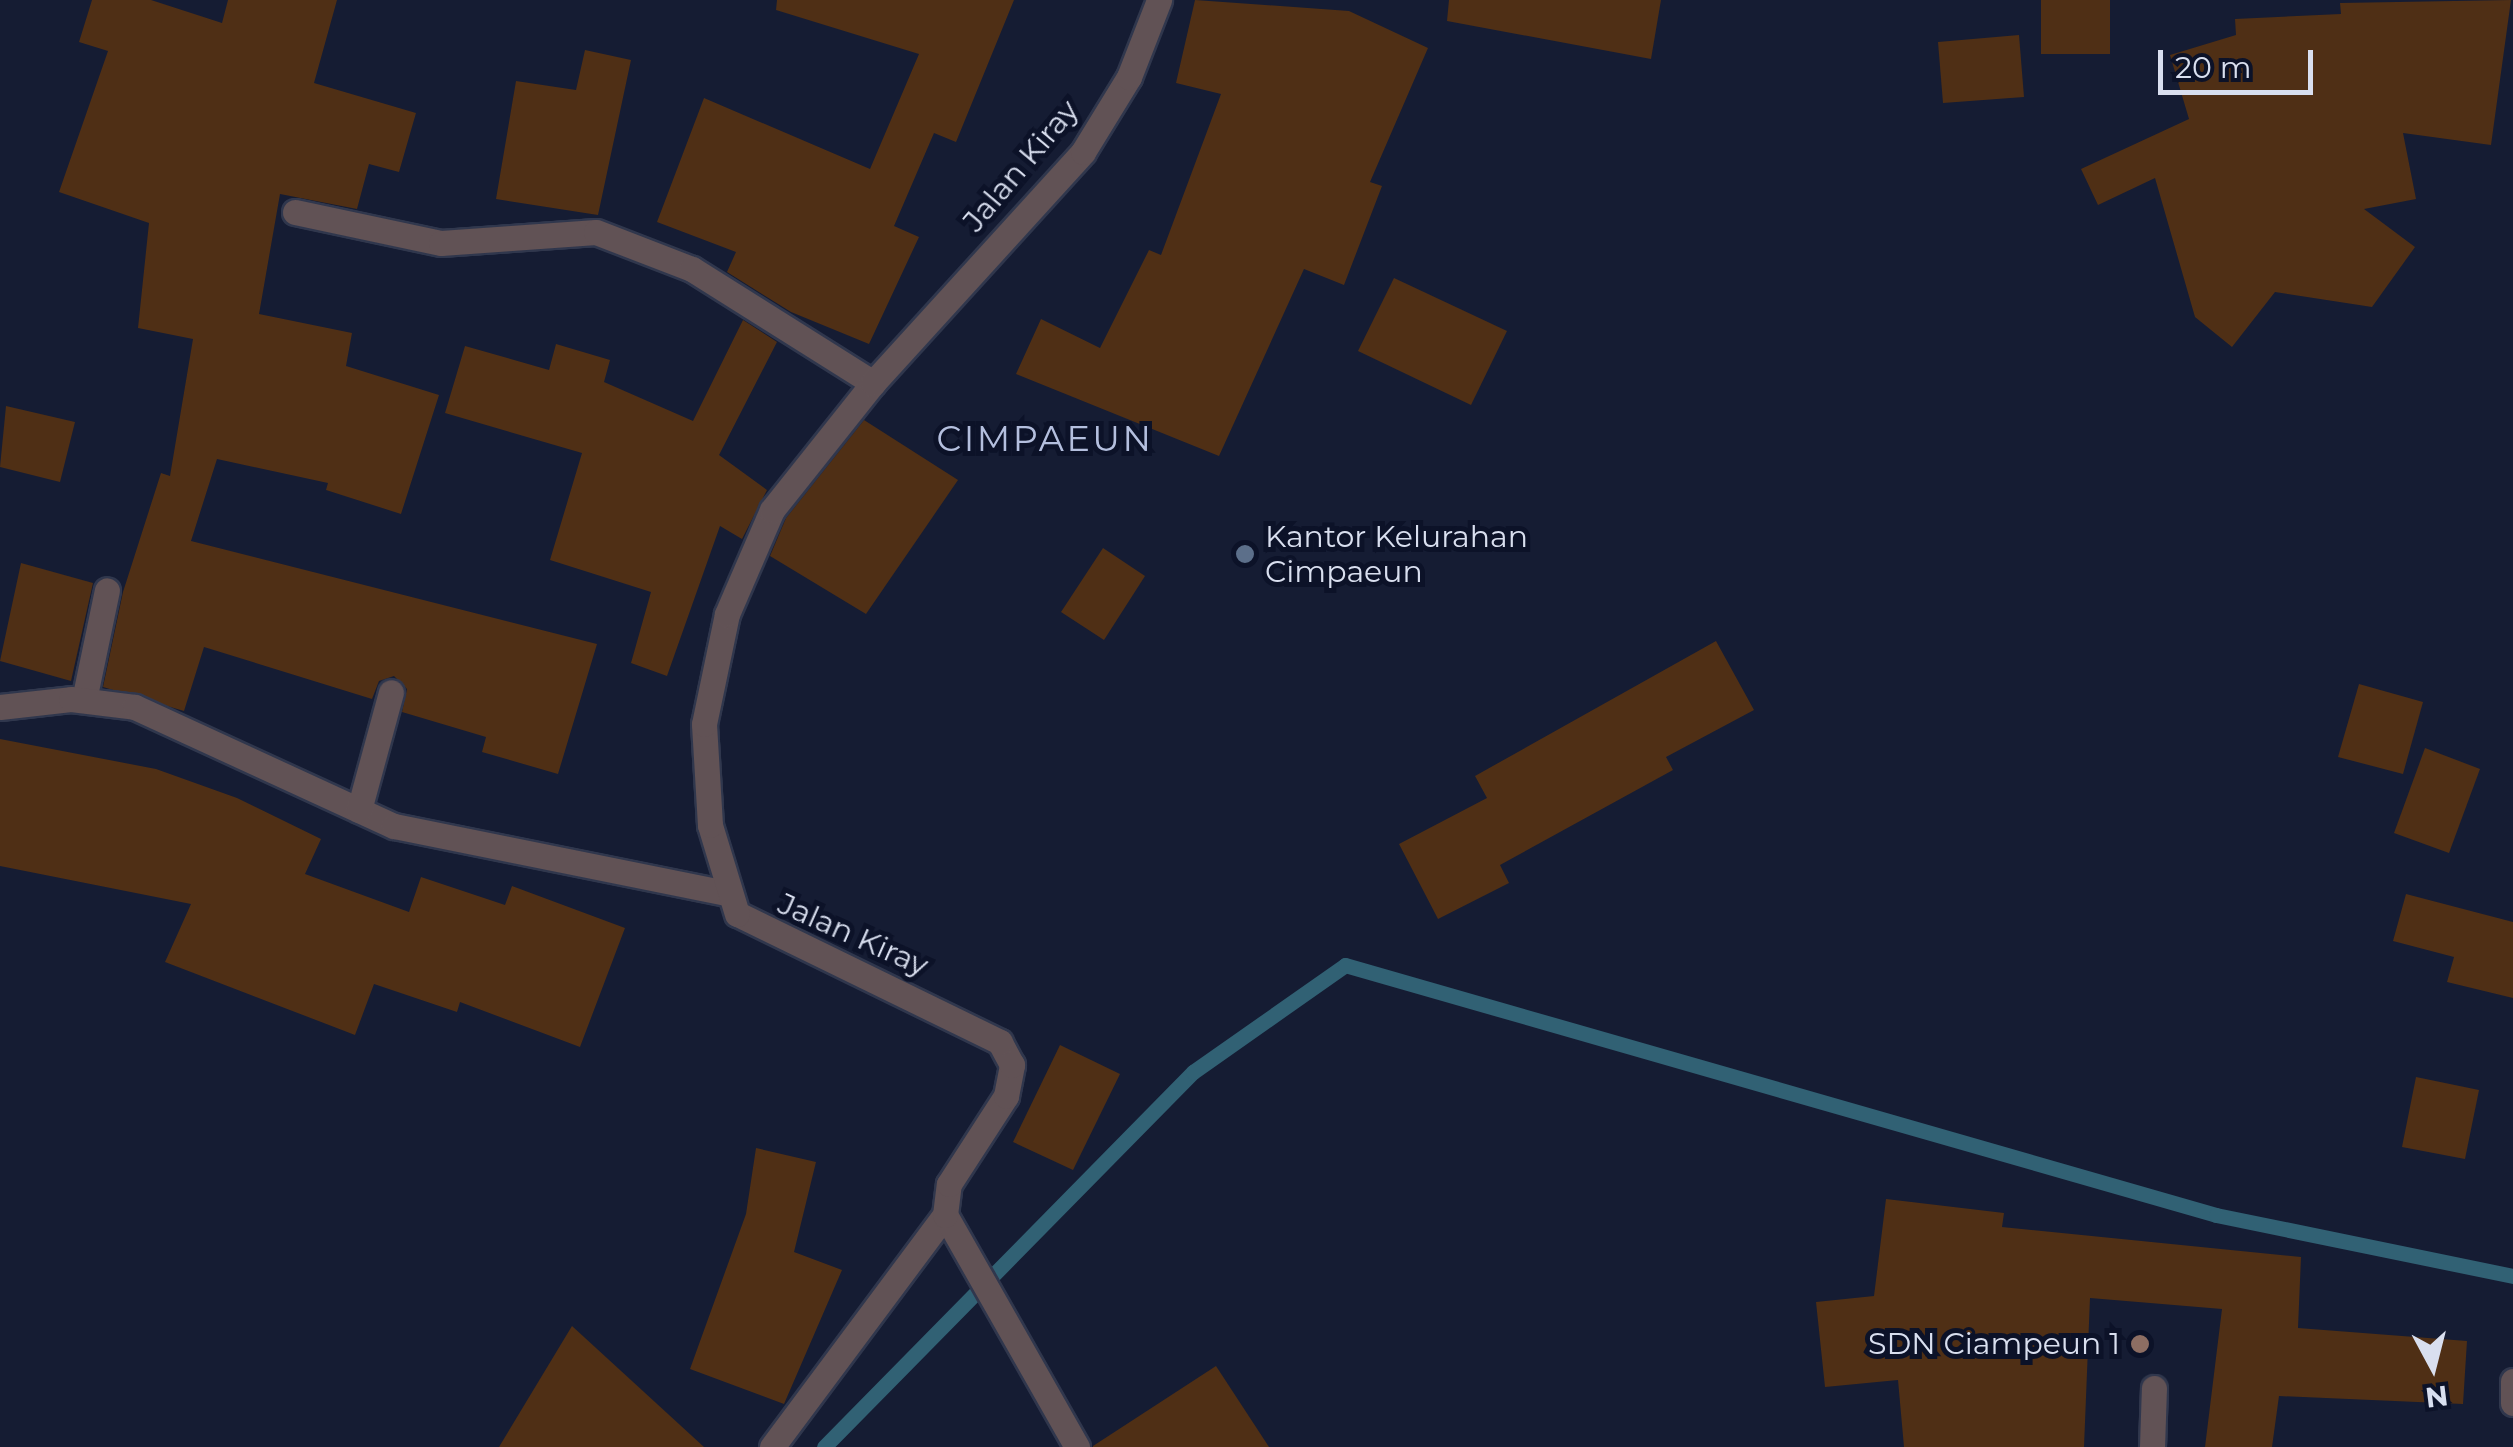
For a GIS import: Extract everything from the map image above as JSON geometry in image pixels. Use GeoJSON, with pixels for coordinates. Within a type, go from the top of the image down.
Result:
{"type":"FeatureCollection","features":[{"type":"Feature","properties":{"kind":"street","name":"Jalan Kiray"},"geometry":{"type":"LineString","coordinates":[[772,1447],[945,1215],[949,1184],[1006,1096],[1012,1065],[1000,1042],[763,932],[726,893],[703,786],[704,724],[727,614],[772,510],[872,383],[1083,152],[1129,76],[1159,0]]}},
{"type":"Feature","properties":{"kind":"street"},"geometry":{"type":"LineString","coordinates":[[295,212],[441,243],[596,232],[692,269],[872,383]]}},
{"type":"Feature","properties":{"kind":"street"},"geometry":{"type":"LineString","coordinates":[[84,700],[107,590]]}},
{"type":"Feature","properties":{"kind":"street"},"geometry":{"type":"LineString","coordinates":[[359,810],[391,692]]}},
{"type":"Feature","properties":{"kind":"street"},"geometry":{"type":"LineString","coordinates":[[0,707],[84,700],[158,715],[359,810],[426,835],[726,893]]}},
{"type":"Feature","properties":{"kind":"street"},"geometry":{"type":"LineString","coordinates":[[945,1215],[956,1245],[1077,1447]]}},
{"type":"Feature","properties":{"kind":"street"},"geometry":{"type":"LineString","coordinates":[[2513,1381],[2513,1403]]}},
{"type":"Feature","properties":{"kind":"street"},"geometry":{"type":"LineString","coordinates":[[2152,1447],[2154,1388]]}},
{"type":"Feature","properties":{"kind":"building"},"geometry":{"type":"Polygon","coordinates":[[[92,0],[151,0],[222,23],[228,0],[337,0],[314,83],[416,113],[399,172],[369,164],[357,209],[280,194],[259,314],[352,333],[346,366],[439,395],[401,514],[326,490],[328,483],[217,459],[191,541],[597,644],[558,774],[482,752],[486,737],[402,712],[407,689],[394,676],[379,681],[372,699],[204,647],[184,711],[103,687],[123,592],[161,473],[170,476],[193,339],[138,328],[149,223],[59,192],[108,51],[79,42],[92,0]]]}},
{"type":"Feature","properties":{"kind":"building"},"geometry":{"type":"Polygon","coordinates":[[[777,0],[1014,0],[956,142],[934,133],[894,226],[919,237],[869,344],[791,312],[727,272],[736,252],[657,222],[704,98],[870,169],[919,54],[776,10],[777,0]]]}},
{"type":"Feature","properties":{"kind":"building"},"geometry":{"type":"Polygon","coordinates":[[[1195,0],[1349,11],[1428,48],[1370,182],[1382,186],[1344,285],[1304,269],[1219,456],[1016,374],[1041,319],[1100,348],[1149,250],[1161,255],[1221,94],[1176,83],[1195,0]]]}},
{"type":"Feature","properties":{"kind":"building"},"geometry":{"type":"Polygon","coordinates":[[[1449,0],[1661,0],[1651,59],[1447,21],[1449,0]]]}},
{"type":"Feature","properties":{"kind":"building"},"geometry":{"type":"Polygon","coordinates":[[[2041,0],[2110,0],[2110,54],[2041,54],[2041,0]]]}},
{"type":"Feature","properties":{"kind":"building"},"geometry":{"type":"Polygon","coordinates":[[[2511,0],[2491,145],[2403,133],[2416,199],[2364,209],[2415,247],[2372,307],[2275,292],[2232,347],[2195,317],[2155,178],[2098,205],[2081,169],[2189,119],[2170,55],[2236,35],[2235,19],[2341,14],[2340,3],[2511,0]]]}},
{"type":"Feature","properties":{"kind":"building"},"geometry":{"type":"Polygon","coordinates":[[[2019,35],[2024,97],[1943,103],[1938,42],[2019,35]]]}},
{"type":"Feature","properties":{"kind":"building"},"geometry":{"type":"Polygon","coordinates":[[[585,50],[631,60],[598,215],[496,199],[516,81],[576,90],[585,50]]]}},
{"type":"Feature","properties":{"kind":"building"},"geometry":{"type":"Polygon","coordinates":[[[1394,278],[1507,331],[1471,405],[1358,351],[1394,278]]]}},
{"type":"Feature","properties":{"kind":"building"},"geometry":{"type":"Polygon","coordinates":[[[743,320],[777,342],[719,455],[767,490],[742,539],[720,526],[667,676],[631,663],[651,592],[550,560],[582,453],[445,413],[465,346],[549,370],[556,344],[610,360],[604,382],[693,421],[743,320]]]}},
{"type":"Feature","properties":{"kind":"building"},"geometry":{"type":"Polygon","coordinates":[[[6,406],[75,422],[60,482],[0,467],[6,406]]]}},
{"type":"Feature","properties":{"kind":"building"},"geometry":{"type":"Polygon","coordinates":[[[864,420],[958,480],[866,614],[770,556],[786,518],[864,420]]]}},
{"type":"Feature","properties":{"kind":"building"},"geometry":{"type":"Polygon","coordinates":[[[1103,548],[1145,576],[1104,640],[1061,612],[1103,548]]]}},
{"type":"Feature","properties":{"kind":"building"},"geometry":{"type":"Polygon","coordinates":[[[21,563],[93,583],[71,681],[0,661],[21,563]]]}},
{"type":"Feature","properties":{"kind":"building"},"geometry":{"type":"Polygon","coordinates":[[[1716,641],[1754,710],[1666,757],[1673,770],[1500,865],[1509,883],[1438,919],[1399,844],[1487,798],[1475,776],[1716,641]]]}},
{"type":"Feature","properties":{"kind":"building"},"geometry":{"type":"Polygon","coordinates":[[[2359,684],[2423,702],[2403,774],[2338,757],[2359,684]]]}},
{"type":"Feature","properties":{"kind":"building"},"geometry":{"type":"Polygon","coordinates":[[[0,739],[156,769],[237,798],[321,839],[305,874],[409,912],[421,877],[505,905],[512,886],[625,928],[580,1047],[460,1002],[457,1012],[374,984],[355,1035],[165,962],[191,904],[0,866],[0,739]]]}},
{"type":"Feature","properties":{"kind":"building"},"geometry":{"type":"Polygon","coordinates":[[[2425,748],[2480,769],[2449,853],[2394,833],[2425,748]]]}},
{"type":"Feature","properties":{"kind":"building"},"geometry":{"type":"Polygon","coordinates":[[[2406,894],[2513,922],[2513,998],[2447,982],[2454,957],[2393,941],[2406,894]]]}},
{"type":"Feature","properties":{"kind":"building"},"geometry":{"type":"Polygon","coordinates":[[[1060,1045],[1120,1074],[1073,1170],[1013,1142],[1060,1045]]]}},
{"type":"Feature","properties":{"kind":"building"},"geometry":{"type":"Polygon","coordinates":[[[2416,1077],[2479,1090],[2465,1159],[2402,1147],[2416,1077]]]}},
{"type":"Feature","properties":{"kind":"building"},"geometry":{"type":"Polygon","coordinates":[[[756,1148],[816,1162],[794,1252],[842,1270],[784,1404],[690,1369],[746,1214],[756,1148]]]}},
{"type":"Feature","properties":{"kind":"building"},"geometry":{"type":"Polygon","coordinates":[[[1886,1199],[2004,1213],[2002,1227],[2301,1257],[2298,1328],[2467,1341],[2463,1404],[2279,1396],[2272,1447],[2205,1447],[2222,1309],[2090,1298],[2084,1447],[1904,1447],[1898,1380],[1825,1387],[1816,1302],[1874,1296],[1886,1199]]]}},
{"type":"Feature","properties":{"kind":"building"},"geometry":{"type":"Polygon","coordinates":[[[572,1326],[704,1447],[499,1447],[572,1326]]]}},
{"type":"Feature","properties":{"kind":"building"},"geometry":{"type":"Polygon","coordinates":[[[1216,1366],[1269,1447],[1093,1447],[1093,1446],[1216,1366]]]}},
{"type":"Feature","properties":{"kind":"waterway"},"geometry":{"type":"LineString","coordinates":[[824,1447],[1193,1072],[1345,965],[2216,1215],[2513,1276]]}},
{"type":"Feature","properties":{"kind":"place","name":"Kantor Kelurahan Cimpaeun"},"geometry":{"type":"Point","coordinates":[1245,554]}},
{"type":"Feature","properties":{"kind":"place","name":"SDN Ciampeun 1"},"geometry":{"type":"Point","coordinates":[2140,1344]}},
{"type":"Feature","properties":{"kind":"district","name":"CIMPAEUN"},"geometry":{"type":"Point","coordinates":[1045,439]}}]}
